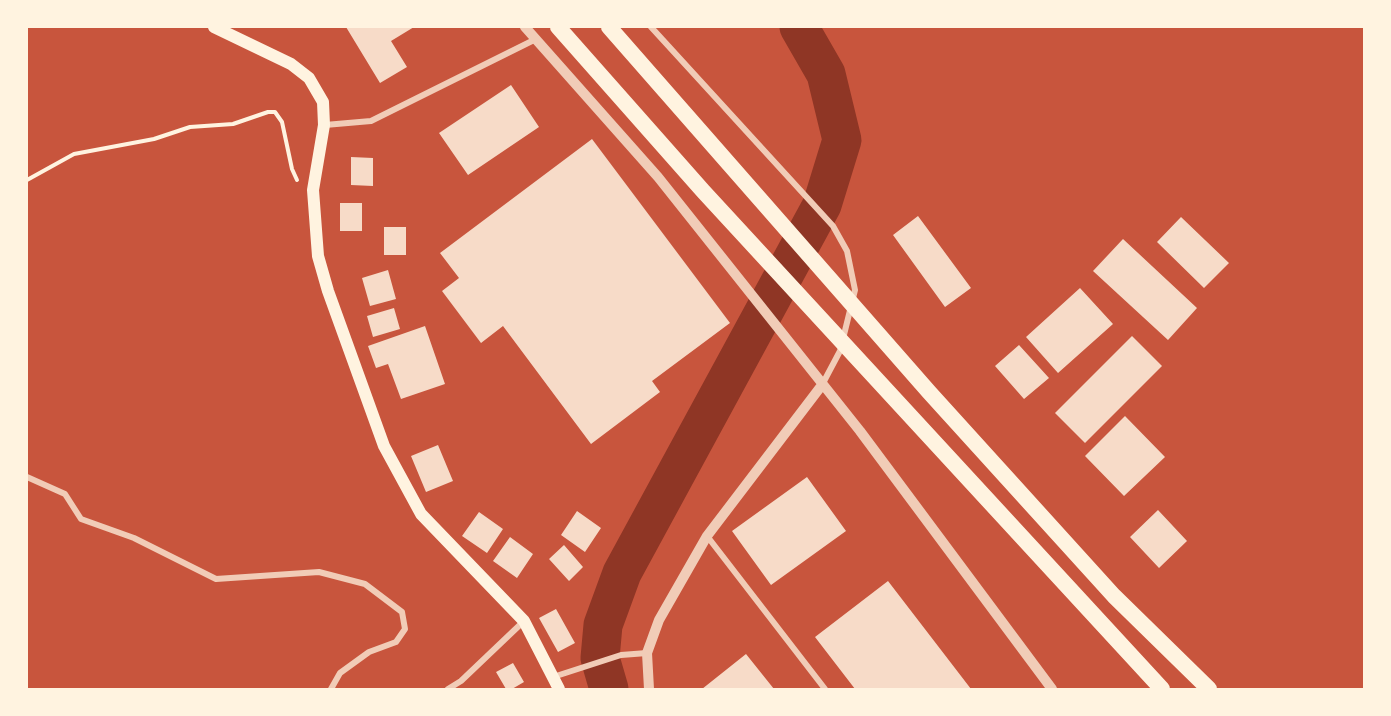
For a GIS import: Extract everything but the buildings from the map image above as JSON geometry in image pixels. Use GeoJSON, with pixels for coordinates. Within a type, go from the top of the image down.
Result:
{"type":"FeatureCollection","features":[{"type":"Feature","properties":{"kind":"highway"},"geometry":{"type":"LineString","coordinates":[[558,27],[703,191],[1162,689]]}},
{"type":"Feature","properties":{"kind":"highway"},"geometry":{"type":"LineString","coordinates":[[609,27],[729,161],[929,392],[1114,596],[1209,689]]}},
{"type":"Feature","properties":{"kind":"main road"},"geometry":{"type":"LineString","coordinates":[[214,27],[291,64],[309,78],[323,102],[324,125],[313,190],[318,256],[328,291],[384,446],[422,513],[524,621],[559,689]]}},
{"type":"Feature","properties":{"kind":"street"},"geometry":{"type":"LineString","coordinates":[[525,27],[658,177],[745,290],[860,431],[1052,689]]}},
{"type":"Feature","properties":{"kind":"street"},"geometry":{"type":"LineString","coordinates":[[649,689],[647,653],[659,620],[706,536],[822,385],[840,351],[855,290],[847,251],[833,226],[651,27]]}},
{"type":"Feature","properties":{"kind":"street"},"geometry":{"type":"LineString","coordinates":[[324,125],[371,121],[536,39]]}},
{"type":"Feature","properties":{"kind":"street"},"geometry":{"type":"LineString","coordinates":[[27,477],[65,494],[81,519],[134,538],[216,579],[319,572],[365,584],[402,612],[405,629],[396,642],[369,652],[340,673],[330,689]]}},
{"type":"Feature","properties":{"kind":"street"},"geometry":{"type":"LineString","coordinates":[[706,536],[825,689]]}},
{"type":"Feature","properties":{"kind":"street"},"geometry":{"type":"LineString","coordinates":[[448,689],[461,681],[524,621]]}},
{"type":"Feature","properties":{"kind":"street"},"geometry":{"type":"LineString","coordinates":[[553,677],[621,654],[647,653]]}},
{"type":"Feature","properties":{"kind":"path"},"geometry":{"type":"LineString","coordinates":[[27,180],[74,154],[154,139],[189,127],[233,124],[274,112],[282,122],[292,169],[297,181],[313,190]]}},
{"type":"Feature","properties":{"kind":"waterway"},"geometry":{"type":"LineString","coordinates":[[609,689],[600,658],[603,625],[622,573],[822,205],[842,140],[826,74],[799,27]]}}]}
